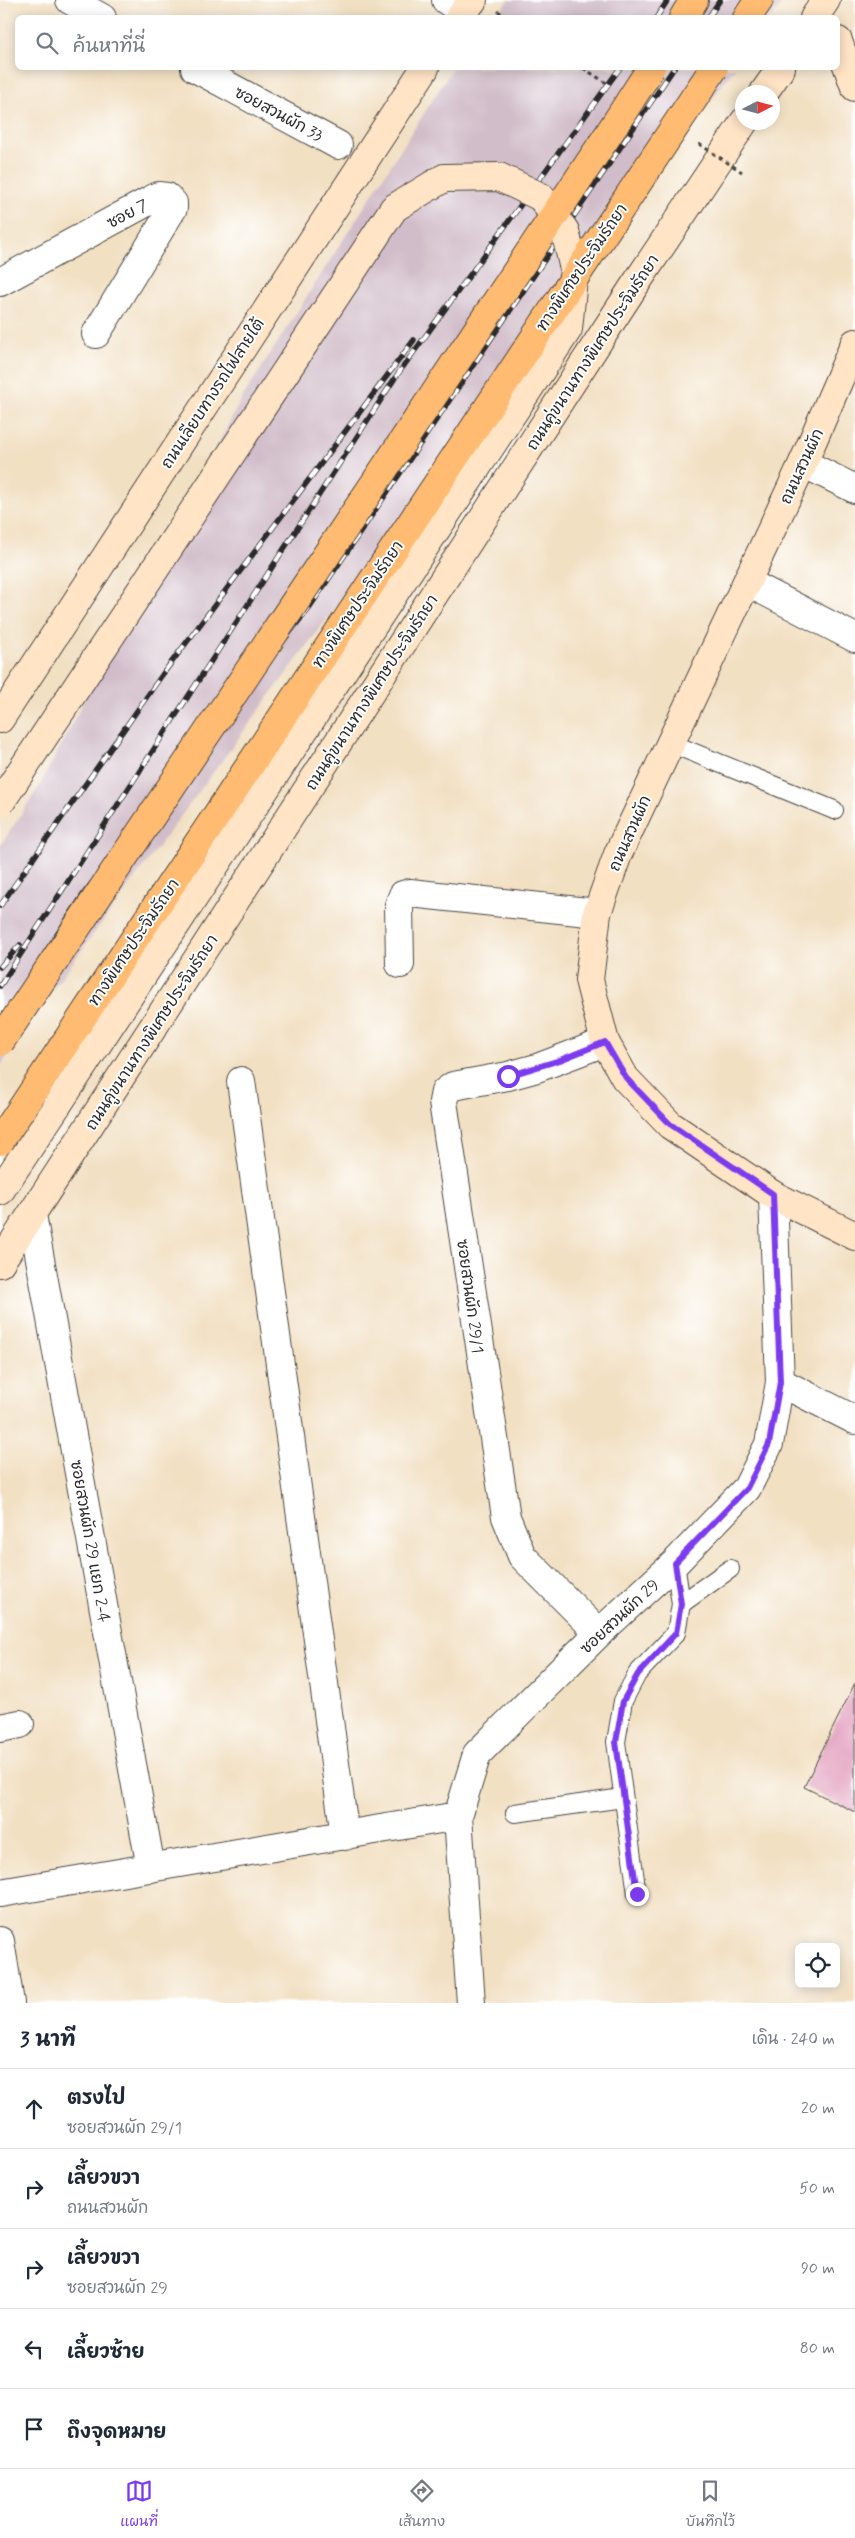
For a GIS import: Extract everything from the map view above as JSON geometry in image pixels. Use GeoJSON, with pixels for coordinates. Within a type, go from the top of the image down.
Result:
{"type":"FeatureCollection","features":[{"type":"Feature","properties":{"kind":"highway"},"geometry":{"type":"LineString","coordinates":[[685,15],[694,0]]}},
{"type":"Feature","properties":{"kind":"highway"},"geometry":{"type":"LineString","coordinates":[[750,15],[759,0]]}},
{"type":"Feature","properties":{"kind":"highway"},"geometry":{"type":"LineString","coordinates":[[0,1042],[603,143],[650,70]]}},
{"type":"Feature","properties":{"kind":"highway","name":"ทางพิเศษประจิมรัถยา"},"geometry":{"type":"LineString","coordinates":[[0,1142],[713,70]]}},
{"type":"Feature","properties":{"kind":"main road"},"geometry":{"type":"LineString","coordinates":[[840,46],[855,87]]}},
{"type":"Feature","properties":{"kind":"main road","name":"ถนนเลียบทางรถไฟสายใต้"},"geometry":{"type":"LineString","coordinates":[[0,719],[424,70]]}},
{"type":"Feature","properties":{"kind":"main road"},"geometry":{"type":"LineString","coordinates":[[769,85],[779,70]]}},
{"type":"Feature","properties":{"kind":"main road","name":"ถนนคู่ขนานทางพิเศษประจิมรัถยา"},"geometry":{"type":"LineString","coordinates":[[0,1263],[633,288],[739,130]]}},
{"type":"Feature","properties":{"kind":"main road"},"geometry":{"type":"LineString","coordinates":[[0,803],[394,208],[444,178],[499,177],[541,197],[565,231],[574,269],[568,329],[0,1190]]}},
{"type":"Feature","properties":{"kind":"main road","name":"ถนนสวนผัก"},"geometry":{"type":"LineString","coordinates":[[855,343],[803,463],[618,854],[597,913],[589,980],[605,1042],[626,1078],[670,1124],[773,1194],[855,1236]]}},
{"type":"Feature","properties":{"kind":"street"},"geometry":{"type":"LineString","coordinates":[[70,0],[97,15]]}},
{"type":"Feature","properties":{"kind":"street","name":"ซอยสวนผัก 33"},"geometry":{"type":"LineString","coordinates":[[199,70],[338,145]]}},
{"type":"Feature","properties":{"kind":"street","name":"ซอย 7"},"geometry":{"type":"LineString","coordinates":[[0,282],[158,196],[167,197],[173,203],[174,208],[96,334]]}},
{"type":"Feature","properties":{"kind":"street"},"geometry":{"type":"LineString","coordinates":[[803,463],[855,489]]}},
{"type":"Feature","properties":{"kind":"street"},"geometry":{"type":"LineString","coordinates":[[746,582],[855,638]]}},
{"type":"Feature","properties":{"kind":"street"},"geometry":{"type":"LineString","coordinates":[[400,964],[399,905],[403,895],[410,893],[597,913]]}},
{"type":"Feature","properties":{"kind":"street","name":"ซอยสวนผัก 29/1"},"geometry":{"type":"LineString","coordinates":[[599,1633],[522,1556],[506,1517],[443,1102],[445,1092],[454,1086],[508,1076],[537,1068],[605,1042]]}},
{"type":"Feature","properties":{"kind":"street"},"geometry":{"type":"LineString","coordinates":[[241,1081],[344,1836]]}},
{"type":"Feature","properties":{"kind":"street","name":"ซอยสวนผัก 29"},"geometry":{"type":"LineString","coordinates":[[471,2003],[458,1816],[477,1754],[599,1633],[675,1563],[747,1488],[769,1444],[780,1382],[773,1194]]}},
{"type":"Feature","properties":{"kind":"street","name":"ซอยสวนผัก 29 แยก 2-4"},"geometry":{"type":"LineString","coordinates":[[32,1215],[151,1868]]}},
{"type":"Feature","properties":{"kind":"street"},"geometry":{"type":"LineString","coordinates":[[780,1382],[855,1420]]}},
{"type":"Feature","properties":{"kind":"street"},"geometry":{"type":"LineString","coordinates":[[0,1893],[458,1816]]}},
{"type":"Feature","properties":{"kind":"street"},"geometry":{"type":"LineString","coordinates":[[0,1941],[10,2003]]}},
{"type":"Feature","properties":{"kind":"lane"},"geometry":{"type":"LineString","coordinates":[[670,743],[834,810]]}},
{"type":"Feature","properties":{"kind":"lane"},"geometry":{"type":"LineString","coordinates":[[637,1894],[616,1742],[623,1701],[638,1674],[676,1633],[681,1604],[675,1563]]}},
{"type":"Feature","properties":{"kind":"lane"},"geometry":{"type":"LineString","coordinates":[[681,1604],[730,1569]]}},
{"type":"Feature","properties":{"kind":"lane"},"geometry":{"type":"LineString","coordinates":[[515,1813],[624,1798]]}},
{"type":"Feature","properties":{"kind":"shaded area"},"geometry":{"type":"Polygon","coordinates":[[[509,0],[784,0],[773,15],[496,15],[509,0]]]}},
{"type":"Feature","properties":{"kind":"shaded area"},"geometry":{"type":"Polygon","coordinates":[[[452,70],[734,70],[38,1009],[0,1067],[0,846],[39,787],[242,398],[452,70]]]}},
{"type":"Feature","properties":{"kind":"building"},"geometry":{"type":"Polygon","coordinates":[[[855,1683],[855,1812],[804,1787],[855,1683]]]}},
{"type":"Feature","properties":{"kind":"railway"},"geometry":{"type":"LineString","coordinates":[[658,15],[668,0]]}},
{"type":"Feature","properties":{"kind":"railway"},"geometry":{"type":"LineString","coordinates":[[710,15],[720,0]]}},
{"type":"Feature","properties":{"kind":"railway"},"geometry":{"type":"LineString","coordinates":[[0,986],[395,378],[619,70]]}},
{"type":"Feature","properties":{"kind":"railway"},"geometry":{"type":"LineString","coordinates":[[0,1022],[85,892],[309,608],[673,70]]}},
{"type":"Feature","properties":{"kind":"railway"},"geometry":{"type":"LineString","coordinates":[[0,906],[162,675],[414,340]]}},
{"type":"Feature","properties":{"kind":"railway"},"geometry":{"type":"LineString","coordinates":[[0,967],[20,945]]}},
{"type":"Feature","properties":{"kind":"route"},"geometry":{"type":"LineString","coordinates":[[508,1076],[560,1060],[605,1042],[626,1078],[670,1124],[773,1194],[780,1382],[769,1444],[747,1488],[675,1563],[681,1604],[676,1633],[638,1674],[623,1701],[616,1742],[637,1894]]}}]}
